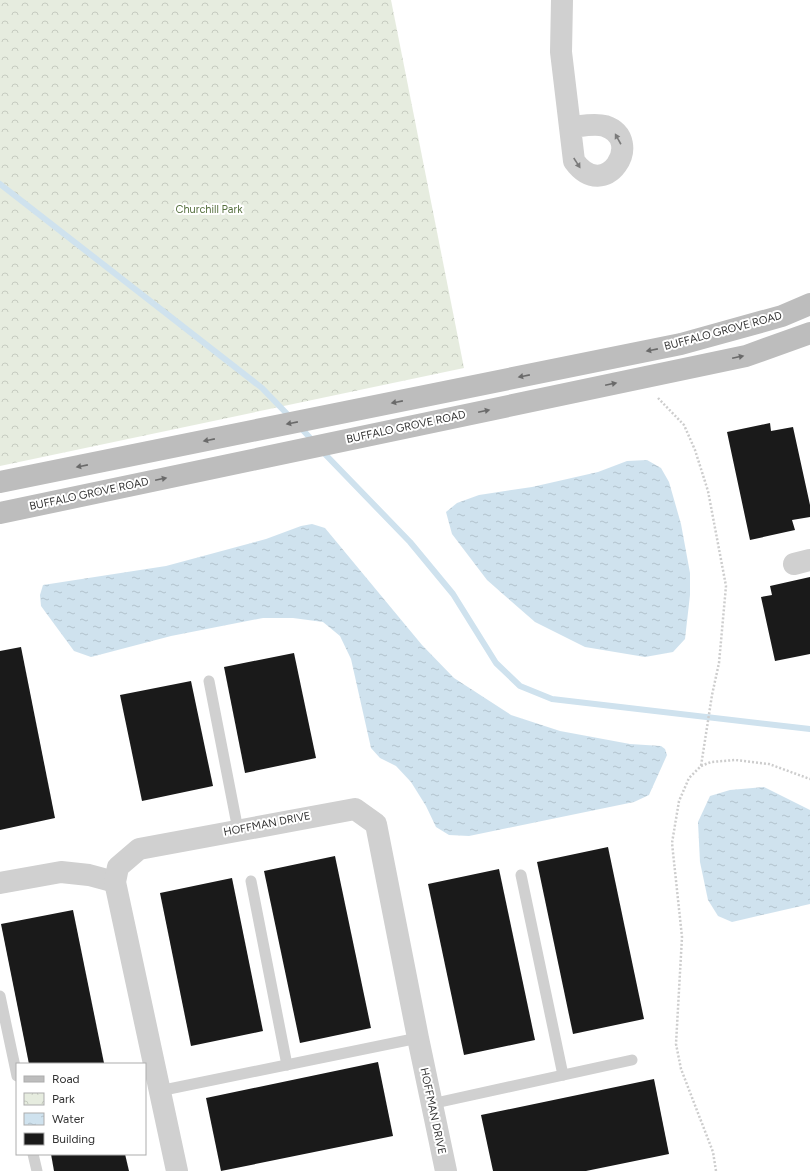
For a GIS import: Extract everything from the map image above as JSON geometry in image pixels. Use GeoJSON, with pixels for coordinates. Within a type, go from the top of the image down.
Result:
{"type":"FeatureCollection","features":[{"type":"Feature","properties":{"kind":"main road","name":"BUFFALO GROVE ROAD"},"geometry":{"type":"LineString","coordinates":[[0,482],[681,344],[782,316],[810,304]]}},
{"type":"Feature","properties":{"kind":"main road","name":"BUFFALO GROVE ROAD"},"geometry":{"type":"LineString","coordinates":[[0,513],[746,356],[810,333]]}},
{"type":"Feature","properties":{"kind":"street"},"geometry":{"type":"LineString","coordinates":[[562,0],[561,52],[571,127]]}},
{"type":"Feature","properties":{"kind":"street","name":"HOFFMAN DRIVE"},"geometry":{"type":"LineString","coordinates":[[115,882],[118,867],[138,849],[355,809],[376,824],[431,1104],[446,1171]]}},
{"type":"Feature","properties":{"kind":"street"},"geometry":{"type":"LineString","coordinates":[[0,883],[61,872],[89,875],[115,882],[176,1171]]}},
{"type":"Feature","properties":{"kind":"lane"},"geometry":{"type":"LineString","coordinates":[[209,681],[238,830]]}},
{"type":"Feature","properties":{"kind":"lane"},"geometry":{"type":"LineString","coordinates":[[521,875],[563,1075]]}},
{"type":"Feature","properties":{"kind":"lane"},"geometry":{"type":"LineString","coordinates":[[251,880],[287,1065]]}},
{"type":"Feature","properties":{"kind":"lane"},"geometry":{"type":"LineString","coordinates":[[0,996],[16,1071]]}},
{"type":"Feature","properties":{"kind":"lane"},"geometry":{"type":"LineString","coordinates":[[159,1091],[418,1038]]}},
{"type":"Feature","properties":{"kind":"lane"},"geometry":{"type":"LineString","coordinates":[[431,1104],[632,1060]]}},
{"type":"Feature","properties":{"kind":"lane"},"geometry":{"type":"LineString","coordinates":[[33,1155],[37,1171]]}},
{"type":"Feature","properties":{"kind":"path"},"geometry":{"type":"LineString","coordinates":[[658,398],[684,425],[695,450],[708,491],[726,586],[719,663],[710,703],[701,766]]}},
{"type":"Feature","properties":{"kind":"path"},"geometry":{"type":"LineString","coordinates":[[716,1171],[713,1152],[681,1069],[676,1044],[682,937],[672,843],[679,801],[689,778],[701,766],[710,762],[735,760],[769,764],[810,779]]}},
{"type":"Feature","properties":{"kind":"green space","name":"Churchill Park"},"geometry":{"type":"Polygon","coordinates":[[[0,0],[391,0],[464,368],[0,466],[0,0]]]}},
{"type":"Feature","properties":{"kind":"water"},"geometry":{"type":"Polygon","coordinates":[[[647,460],[661,468],[669,482],[681,524],[690,573],[690,595],[685,639],[673,652],[645,657],[585,647],[535,622],[487,580],[452,534],[446,512],[457,503],[479,495],[532,487],[598,472],[627,461],[647,460]]]}},
{"type":"Feature","properties":{"kind":"water"},"geometry":{"type":"Polygon","coordinates":[[[312,524],[325,528],[422,645],[454,678],[511,715],[560,731],[630,744],[661,746],[665,749],[667,755],[649,795],[634,802],[469,836],[449,835],[436,827],[426,806],[411,782],[396,766],[380,758],[371,748],[351,659],[340,636],[323,622],[293,618],[263,618],[171,636],[91,657],[74,651],[41,606],[40,595],[43,585],[166,566],[266,539],[301,526],[312,524]]]}},
{"type":"Feature","properties":{"kind":"water"},"geometry":{"type":"Polygon","coordinates":[[[764,787],[810,810],[810,904],[732,922],[718,916],[708,900],[700,862],[698,822],[710,796],[730,790],[764,787]]]}},
{"type":"Feature","properties":{"kind":"building"},"geometry":{"type":"Polygon","coordinates":[[[770,423],[771,431],[793,427],[810,505],[810,517],[792,520],[795,530],[750,540],[727,432],[770,423]]]}},
{"type":"Feature","properties":{"kind":"building"},"geometry":{"type":"Polygon","coordinates":[[[810,577],[810,654],[775,661],[761,597],[772,595],[770,586],[810,577]]]}},
{"type":"Feature","properties":{"kind":"building"},"geometry":{"type":"Polygon","coordinates":[[[21,647],[55,818],[0,830],[0,651],[21,647]]]}},
{"type":"Feature","properties":{"kind":"building"},"geometry":{"type":"Polygon","coordinates":[[[294,653],[316,758],[245,773],[224,667],[294,653]]]}},
{"type":"Feature","properties":{"kind":"building"},"geometry":{"type":"Polygon","coordinates":[[[191,681],[213,786],[142,801],[120,695],[191,681]]]}},
{"type":"Feature","properties":{"kind":"building"},"geometry":{"type":"Polygon","coordinates":[[[608,847],[644,1019],[573,1034],[537,862],[608,847]]]}},
{"type":"Feature","properties":{"kind":"building"},"geometry":{"type":"Polygon","coordinates":[[[335,856],[371,1028],[300,1043],[264,871],[335,856]]]}},
{"type":"Feature","properties":{"kind":"building"},"geometry":{"type":"Polygon","coordinates":[[[499,869],[535,1040],[464,1055],[428,884],[499,869]]]}},
{"type":"Feature","properties":{"kind":"building"},"geometry":{"type":"Polygon","coordinates":[[[232,878],[263,1031],[191,1046],[160,893],[232,878]]]}},
{"type":"Feature","properties":{"kind":"building"},"geometry":{"type":"Polygon","coordinates":[[[73,910],[104,1063],[29,1063],[1,924],[73,910]]]}},
{"type":"Feature","properties":{"kind":"building"},"geometry":{"type":"Polygon","coordinates":[[[378,1062],[393,1136],[221,1171],[206,1098],[378,1062]]]}},
{"type":"Feature","properties":{"kind":"building"},"geometry":{"type":"Polygon","coordinates":[[[654,1079],[669,1154],[586,1171],[493,1171],[481,1115],[654,1079]]]}},
{"type":"Feature","properties":{"kind":"building"},"geometry":{"type":"Polygon","coordinates":[[[51,1155],[125,1155],[129,1171],[54,1171],[51,1155]]]}},
{"type":"Feature","properties":{"kind":"waterway"},"geometry":{"type":"LineString","coordinates":[[0,184],[262,388],[291,418]]}},
{"type":"Feature","properties":{"kind":"waterway"},"geometry":{"type":"LineString","coordinates":[[299,426],[313,441]]}},
{"type":"Feature","properties":{"kind":"waterway"},"geometry":{"type":"LineString","coordinates":[[321,450],[410,542],[453,594],[496,663],[520,686],[552,699],[810,729]]}}]}
